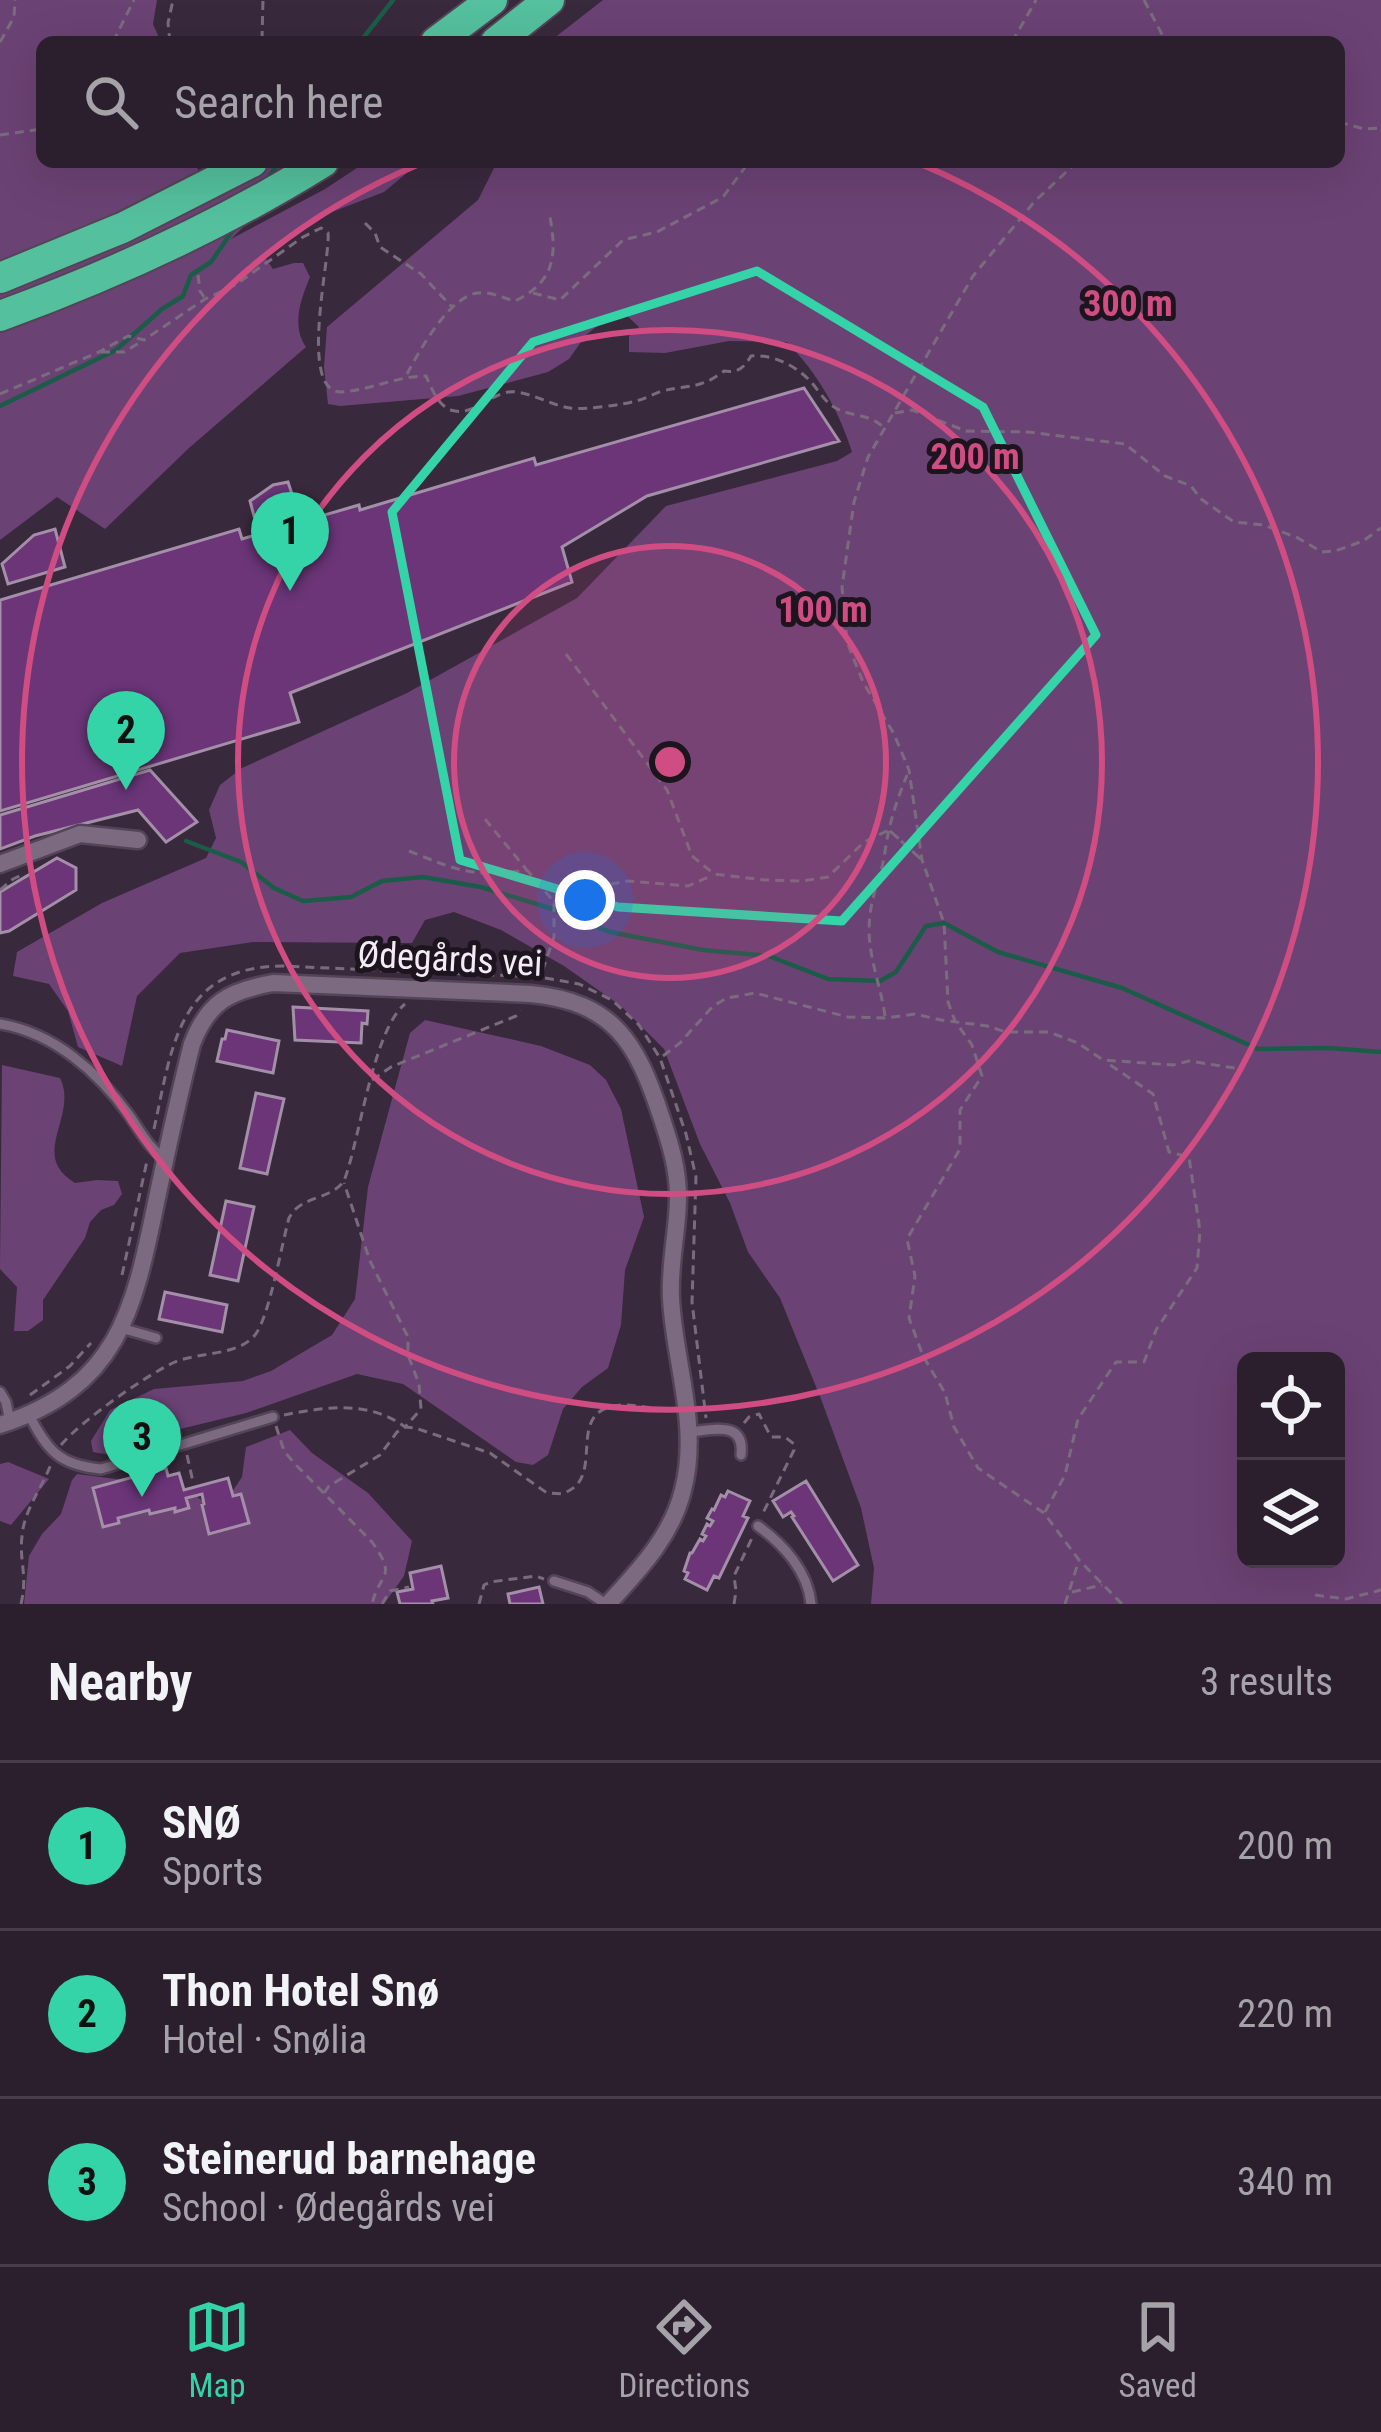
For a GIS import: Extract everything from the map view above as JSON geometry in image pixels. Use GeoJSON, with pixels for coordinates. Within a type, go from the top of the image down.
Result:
{"type":"FeatureCollection","features":[{"type":"Feature","properties":{"kind":"highway"},"geometry":{"type":"LineString","coordinates":[[444,36],[492,0]]}},
{"type":"Feature","properties":{"kind":"highway"},"geometry":{"type":"LineString","coordinates":[[504,36],[549,0]]}},
{"type":"Feature","properties":{"kind":"highway"},"geometry":{"type":"LineString","coordinates":[[0,278],[122,229],[240,168]]}},
{"type":"Feature","properties":{"kind":"highway"},"geometry":{"type":"LineString","coordinates":[[0,316],[174,244],[312,168]]}},
{"type":"Feature","properties":{"kind":"street"},"geometry":{"type":"LineString","coordinates":[[0,864],[80,834],[138,840]]}},
{"type":"Feature","properties":{"kind":"street","name":"Ødegårds vei"},"geometry":{"type":"LineString","coordinates":[[5,1424],[78,1385],[122,1328],[138,1286],[158,1153],[197,1030],[214,1005],[237,992],[273,983],[536,986],[605,1018],[619,1030],[646,1070],[676,1173],[670,1293],[687,1409],[699,1431],[676,1513],[645,1563],[607,1604]]}},
{"type":"Feature","properties":{"kind":"lane"},"geometry":{"type":"LineString","coordinates":[[0,1024],[34,1034],[74,1056],[158,1153]]}},
{"type":"Feature","properties":{"kind":"lane"},"geometry":{"type":"LineString","coordinates":[[122,1328],[156,1338]]}},
{"type":"Feature","properties":{"kind":"lane"},"geometry":{"type":"LineString","coordinates":[[3,1397],[5,1424]]}},
{"type":"Feature","properties":{"kind":"lane"},"geometry":{"type":"LineString","coordinates":[[29,1415],[54,1454],[69,1463],[101,1469],[273,1417]]}},
{"type":"Feature","properties":{"kind":"lane"},"geometry":{"type":"LineString","coordinates":[[699,1431],[735,1433],[742,1440],[741,1455]]}},
{"type":"Feature","properties":{"kind":"lane"},"geometry":{"type":"LineString","coordinates":[[758,1526],[789,1553],[807,1583],[811,1604]]}},
{"type":"Feature","properties":{"kind":"lane"},"geometry":{"type":"LineString","coordinates":[[554,1585],[588,1592],[607,1604]]}},
{"type":"Feature","properties":{"kind":"path"},"geometry":{"type":"LineString","coordinates":[[0,42],[14,17],[15,0]]}},
{"type":"Feature","properties":{"kind":"path"},"geometry":{"type":"LineString","coordinates":[[116,36],[134,0]]}},
{"type":"Feature","properties":{"kind":"path"},"geometry":{"type":"LineString","coordinates":[[165,0],[170,8]]}},
{"type":"Feature","properties":{"kind":"path"},"geometry":{"type":"LineString","coordinates":[[170,36],[173,0]]}},
{"type":"Feature","properties":{"kind":"path"},"geometry":{"type":"LineString","coordinates":[[262,36],[263,0]]}},
{"type":"Feature","properties":{"kind":"path"},"geometry":{"type":"LineString","coordinates":[[1015,36],[1036,0]]}},
{"type":"Feature","properties":{"kind":"path"},"geometry":{"type":"LineString","coordinates":[[1144,0],[1163,36]]}},
{"type":"Feature","properties":{"kind":"path"},"geometry":{"type":"LineString","coordinates":[[1345,124],[1381,128]]}},
{"type":"Feature","properties":{"kind":"path"},"geometry":{"type":"LineString","coordinates":[[0,135],[36,130]]}},
{"type":"Feature","properties":{"kind":"path"},"geometry":{"type":"LineString","coordinates":[[533,293],[560,300],[623,240],[657,232],[722,197],[744,168]]}},
{"type":"Feature","properties":{"kind":"path"},"geometry":{"type":"LineString","coordinates":[[1071,168],[1035,201],[973,276],[868,457],[854,502],[842,587],[847,642],[909,770],[922,860],[944,923],[948,1002],[972,1045],[982,1076],[960,1110],[960,1149],[907,1239],[915,1276],[909,1318],[923,1356],[945,1393],[954,1427],[978,1468],[1044,1514],[1079,1560],[1122,1604]]}},
{"type":"Feature","properties":{"kind":"path"},"geometry":{"type":"LineString","coordinates":[[406,376],[424,342],[469,296],[483,292],[515,301],[533,293],[548,272],[556,243],[549,212]]}},
{"type":"Feature","properties":{"kind":"path"},"geometry":{"type":"LineString","coordinates":[[365,223],[380,248],[421,274],[453,308]]}},
{"type":"Feature","properties":{"kind":"path"},"geometry":{"type":"LineString","coordinates":[[99,352],[124,352],[321,228],[326,230],[330,247],[318,317],[321,370],[333,391],[426,376],[442,406],[456,412],[513,391],[577,409],[692,388],[724,371],[741,369],[751,356],[760,355],[803,373],[830,405],[875,418],[884,428]]}},
{"type":"Feature","properties":{"kind":"path"},"geometry":{"type":"LineString","coordinates":[[198,275],[205,299]]}},
{"type":"Feature","properties":{"kind":"path"},"geometry":{"type":"LineString","coordinates":[[0,394],[128,336],[141,340]]}},
{"type":"Feature","properties":{"kind":"path"},"geometry":{"type":"LineString","coordinates":[[893,413],[912,410],[966,430],[1125,444],[1165,476],[1191,486],[1234,522],[1264,526],[1322,552],[1363,541],[1381,527]]}},
{"type":"Feature","properties":{"kind":"path"},"geometry":{"type":"LineString","coordinates":[[566,654],[667,790],[692,856],[714,874]]}},
{"type":"Feature","properties":{"kind":"path"},"geometry":{"type":"LineString","coordinates":[[885,1018],[869,937],[874,887],[909,770]]}},
{"type":"Feature","properties":{"kind":"path"},"geometry":{"type":"LineString","coordinates":[[370,1082],[391,1067],[516,1016],[536,986],[554,937],[554,902],[484,819]]}},
{"type":"Feature","properties":{"kind":"path"},"geometry":{"type":"LineString","coordinates":[[554,902],[574,891],[628,881],[688,886],[714,874],[802,881],[828,877],[864,842],[889,830]]}},
{"type":"Feature","properties":{"kind":"path"},"geometry":{"type":"LineString","coordinates":[[889,830],[922,860]]}},
{"type":"Feature","properties":{"kind":"path"},"geometry":{"type":"LineString","coordinates":[[409,851],[457,871],[490,875],[527,870]]}},
{"type":"Feature","properties":{"kind":"path"},"geometry":{"type":"LineString","coordinates":[[0,890],[24,874]]}},
{"type":"Feature","properties":{"kind":"path"},"geometry":{"type":"LineString","coordinates":[[121,1280],[158,1153],[179,1026],[199,997],[228,976],[254,967],[282,966],[536,986],[579,984],[612,1000],[639,1025],[661,1058],[686,1134],[696,1177],[692,1302],[699,1431]]}},
{"type":"Feature","properties":{"kind":"path"},"geometry":{"type":"LineString","coordinates":[[661,1058],[713,1006],[755,993],[848,1017],[915,1014],[1006,1032],[1049,1032],[1078,1042],[1153,1094],[1169,1152],[1190,1157],[1200,1231],[1197,1268],[1156,1330],[1144,1362],[1117,1362],[1094,1392],[1078,1419],[1065,1475],[1044,1514]]}},
{"type":"Feature","properties":{"kind":"path"},"geometry":{"type":"LineString","coordinates":[[21,1604],[26,1577],[22,1531],[54,1454],[65,1439],[147,1377],[190,1356],[235,1347],[255,1334],[265,1316],[289,1217],[294,1208],[337,1190],[344,1181],[393,1015],[406,1003]]}},
{"type":"Feature","properties":{"kind":"path"},"geometry":{"type":"LineString","coordinates":[[1103,1060],[1174,1065],[1189,1061],[1241,1069]]}},
{"type":"Feature","properties":{"kind":"path"},"geometry":{"type":"LineString","coordinates":[[324,1495],[329,1486],[380,1455],[421,1409],[422,1397],[408,1355],[408,1337],[370,1261],[344,1181]]}},
{"type":"Feature","properties":{"kind":"path"},"geometry":{"type":"LineString","coordinates":[[3,1397],[30,1394],[54,1380],[99,1332]]}},
{"type":"Feature","properties":{"kind":"path"},"geometry":{"type":"LineString","coordinates":[[372,1604],[386,1578],[380,1553],[284,1451],[273,1417],[351,1407],[385,1416],[405,1427],[433,1431],[490,1453],[547,1493],[563,1494],[581,1480],[589,1428],[606,1408],[687,1409]]}},
{"type":"Feature","properties":{"kind":"path"},"geometry":{"type":"LineString","coordinates":[[734,1604],[734,1576],[794,1450],[785,1437],[771,1437],[759,1414],[749,1417],[735,1433]]}},
{"type":"Feature","properties":{"kind":"path"},"geometry":{"type":"LineString","coordinates":[[185,1445],[193,1482]]}},
{"type":"Feature","properties":{"kind":"path"},"geometry":{"type":"LineString","coordinates":[[1065,1604],[1079,1560]]}},
{"type":"Feature","properties":{"kind":"path"},"geometry":{"type":"LineString","coordinates":[[479,1604],[484,1585],[490,1582],[542,1577],[554,1585]]}},
{"type":"Feature","properties":{"kind":"path"},"geometry":{"type":"LineString","coordinates":[[1070,1592],[1102,1585]]}},
{"type":"Feature","properties":{"kind":"path"},"geometry":{"type":"LineString","coordinates":[[382,1604],[390,1591],[409,1587]]}},
{"type":"Feature","properties":{"kind":"path"},"geometry":{"type":"LineString","coordinates":[[1315,1595],[1346,1599],[1381,1590]]}},
{"type":"Feature","properties":{"kind":"highlighted area"},"geometry":{"type":"Polygon","coordinates":[[[757,271],[983,407],[1096,635],[842,921],[618,907],[460,860],[392,512],[533,342],[757,271]]]}},
{"type":"Feature","properties":{"kind":"shaded area"},"geometry":{"type":"Polygon","coordinates":[[[0,0],[157,0],[153,24],[158,36],[36,36],[36,168],[197,168],[201,178],[222,168],[304,168],[231,239],[357,168],[413,168],[384,192],[324,215],[264,256],[273,269],[303,263],[310,277],[298,321],[306,347],[189,448],[105,529],[57,497],[0,540],[0,0]]]}},
{"type":"Feature","properties":{"kind":"shaded area"},"geometry":{"type":"Polygon","coordinates":[[[603,0],[1381,0],[1381,1604],[871,1604],[874,1568],[861,1508],[821,1399],[780,1298],[748,1252],[664,1049],[621,1006],[501,930],[454,912],[425,920],[412,943],[253,942],[180,953],[137,996],[122,1066],[78,1047],[68,1011],[49,984],[13,976],[17,952],[102,903],[206,858],[216,838],[209,810],[220,785],[242,768],[407,693],[577,598],[666,506],[837,461],[852,452],[826,393],[787,342],[729,341],[665,353],[629,352],[629,336],[639,327],[624,313],[611,315],[586,335],[569,359],[548,372],[458,396],[340,406],[328,404],[327,327],[478,200],[494,168],[1345,168],[1345,36],[557,36],[603,0]]]}},
{"type":"Feature","properties":{"kind":"shaded area"},"geometry":{"type":"Polygon","coordinates":[[[425,1020],[541,1046],[590,1065],[606,1080],[621,1109],[644,1217],[625,1270],[621,1325],[608,1368],[563,1409],[548,1455],[533,1465],[516,1462],[403,1384],[357,1374],[246,1413],[168,1432],[122,1457],[93,1452],[91,1441],[110,1410],[154,1389],[243,1381],[271,1371],[332,1335],[355,1299],[368,1187],[410,1033],[425,1020]]]}},
{"type":"Feature","properties":{"kind":"shaded area"},"geometry":{"type":"Polygon","coordinates":[[[2,1065],[60,1078],[64,1106],[55,1147],[62,1172],[75,1183],[118,1181],[122,1194],[90,1222],[85,1238],[43,1300],[43,1320],[28,1331],[14,1331],[17,1287],[0,1269],[2,1065]]]}},
{"type":"Feature","properties":{"kind":"shaded area"},"geometry":{"type":"Polygon","coordinates":[[[290,1430],[312,1453],[368,1493],[412,1541],[404,1576],[384,1604],[24,1604],[29,1556],[61,1514],[77,1474],[147,1483],[170,1478],[207,1504],[226,1501],[242,1477],[246,1447],[290,1430]]]}},
{"type":"Feature","properties":{"kind":"shaded area"},"geometry":{"type":"Polygon","coordinates":[[[8,1462],[49,1479],[11,1525],[0,1521],[0,1464],[8,1462]]]}},
{"type":"Feature","properties":{"kind":"building"},"geometry":{"type":"Polygon","coordinates":[[[804,388],[839,441],[647,496],[562,547],[572,582],[290,693],[299,722],[0,811],[0,600],[239,529],[242,539],[359,505],[360,510],[534,458],[536,465],[804,388]]]}},
{"type":"Feature","properties":{"kind":"building"},"geometry":{"type":"Polygon","coordinates":[[[288,482],[295,503],[254,516],[250,501],[273,485],[288,482]]]}},
{"type":"Feature","properties":{"kind":"building"},"geometry":{"type":"Polygon","coordinates":[[[55,529],[65,567],[8,584],[2,564],[34,535],[55,529]]]}},
{"type":"Feature","properties":{"kind":"building"},"geometry":{"type":"Polygon","coordinates":[[[150,770],[197,822],[166,842],[138,810],[0,849],[0,815],[150,770]]]}},
{"type":"Feature","properties":{"kind":"building"},"geometry":{"type":"Polygon","coordinates":[[[57,858],[76,868],[76,890],[0,933],[0,892],[57,858]]]}},
{"type":"Feature","properties":{"kind":"building"},"geometry":{"type":"Polygon","coordinates":[[[293,1007],[368,1011],[361,1043],[295,1040],[293,1007]]]}},
{"type":"Feature","properties":{"kind":"building"},"geometry":{"type":"Polygon","coordinates":[[[227,1030],[279,1041],[273,1073],[217,1061],[227,1030]]]}},
{"type":"Feature","properties":{"kind":"building"},"geometry":{"type":"Polygon","coordinates":[[[256,1093],[284,1099],[267,1174],[240,1168],[256,1093]]]}},
{"type":"Feature","properties":{"kind":"building"},"geometry":{"type":"Polygon","coordinates":[[[226,1201],[254,1207],[238,1281],[210,1275],[226,1201]]]}},
{"type":"Feature","properties":{"kind":"building"},"geometry":{"type":"Polygon","coordinates":[[[165,1292],[227,1305],[222,1332],[159,1319],[165,1292]]]}},
{"type":"Feature","properties":{"kind":"building"},"geometry":{"type":"Polygon","coordinates":[[[166,1468],[168,1476],[179,1473],[184,1490],[228,1478],[233,1496],[241,1494],[249,1523],[209,1534],[202,1494],[186,1498],[189,1508],[150,1514],[149,1510],[103,1527],[93,1488],[166,1468]]]}},
{"type":"Feature","properties":{"kind":"building"},"geometry":{"type":"Polygon","coordinates":[[[806,1481],[858,1565],[833,1581],[791,1512],[783,1517],[773,1501],[806,1481]]]}},
{"type":"Feature","properties":{"kind":"building"},"geometry":{"type":"Polygon","coordinates":[[[728,1491],[750,1501],[743,1516],[748,1518],[719,1578],[714,1576],[707,1590],[685,1579],[688,1573],[684,1571],[690,1553],[713,1521],[707,1518],[728,1491]]]}},
{"type":"Feature","properties":{"kind":"building"},"geometry":{"type":"Polygon","coordinates":[[[441,1566],[448,1598],[433,1604],[400,1604],[397,1592],[413,1589],[410,1573],[441,1566]]]}},
{"type":"Feature","properties":{"kind":"building"},"geometry":{"type":"Polygon","coordinates":[[[539,1587],[543,1604],[510,1604],[508,1594],[539,1587]]]}},
{"type":"Feature","properties":{"kind":"waterway"},"geometry":{"type":"LineString","coordinates":[[365,36],[393,0]]}},
{"type":"Feature","properties":{"kind":"waterway"},"geometry":{"type":"LineString","coordinates":[[266,181],[275,168]]}},
{"type":"Feature","properties":{"kind":"waterway"},"geometry":{"type":"LineString","coordinates":[[0,406],[116,350],[183,296],[191,275],[211,262],[233,230]]}},
{"type":"Feature","properties":{"kind":"waterway"},"geometry":{"type":"LineString","coordinates":[[186,841],[241,862],[274,888],[303,901],[351,897],[382,881],[423,877],[481,887],[610,932],[703,950],[769,956],[828,979],[880,981],[896,972],[926,926],[944,923],[998,952],[1122,988],[1258,1049],[1381,1052]]}},
{"type":"Feature","properties":{"kind":"place","name":"SNØ"},"geometry":{"type":"Point","coordinates":[290,591]}},
{"type":"Feature","properties":{"kind":"place","name":"Thon Hotel Snø"},"geometry":{"type":"Point","coordinates":[126,790]}},
{"type":"Feature","properties":{"kind":"place","name":"Steinerud barnehage"},"geometry":{"type":"Point","coordinates":[142,1497]}}]}
